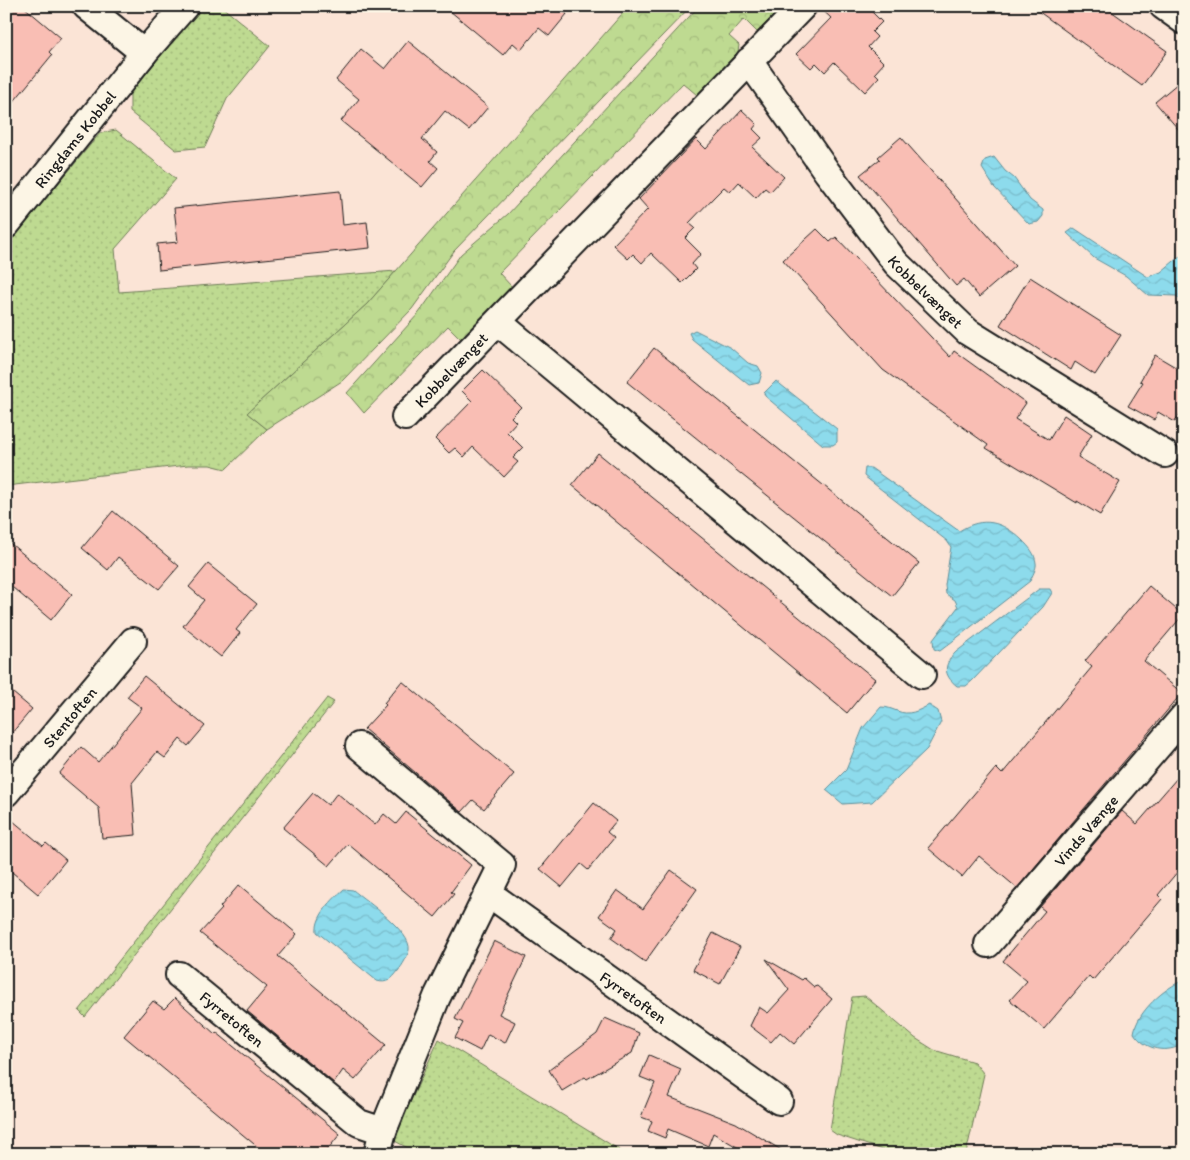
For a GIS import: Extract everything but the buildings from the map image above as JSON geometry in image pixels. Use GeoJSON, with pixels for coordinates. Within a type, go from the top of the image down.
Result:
{"type":"FeatureCollection","features":[{"type":"Feature","properties":{"kind":"street"},"geometry":{"type":"LineString","coordinates":[[86,6],[144,53]]}},
{"type":"Feature","properties":{"kind":"street","name":"Ringdams Kobbel"},"geometry":{"type":"LineString","coordinates":[[6,225],[144,53],[185,6]]}},
{"type":"Feature","properties":{"kind":"street","name":"Kobbelvænget"},"geometry":{"type":"LineString","coordinates":[[405,418],[803,6]]}},
{"type":"Feature","properties":{"kind":"street"},"geometry":{"type":"LineString","coordinates":[[1164,6],[1184,21]]}},
{"type":"Feature","properties":{"kind":"street","name":"Kobbelvænget"},"geometry":{"type":"LineString","coordinates":[[749,61],[827,172],[896,263],[968,332],[1165,454]]}},
{"type":"Feature","properties":{"kind":"street","name":"Kobbelvænget"},"geometry":{"type":"LineString","coordinates":[[498,322],[922,675]]}},
{"type":"Feature","properties":{"kind":"street","name":"Stentoften"},"geometry":{"type":"LineString","coordinates":[[6,793],[133,641]]}},
{"type":"Feature","properties":{"kind":"street","name":"Vinds Vænge"},"geometry":{"type":"LineString","coordinates":[[988,944],[1184,716]]}},
{"type":"Feature","properties":{"kind":"street","name":"Fyrretoften"},"geometry":{"type":"LineString","coordinates":[[179,975],[380,1142],[437,997],[502,865],[359,746]]}},
{"type":"Feature","properties":{"kind":"street","name":"Fyrretoften"},"geometry":{"type":"LineString","coordinates":[[488,894],[779,1101]]}},
{"type":"Feature","properties":{"kind":"green space"},"geometry":{"type":"Polygon","coordinates":[[[221,6],[270,46],[227,99],[205,147],[176,150],[130,112],[130,93],[201,7],[221,6]]]}},
{"type":"Feature","properties":{"kind":"green space"},"geometry":{"type":"Polygon","coordinates":[[[629,6],[691,6],[454,251],[412,309],[342,381],[267,429],[247,413],[367,304],[629,6]]]}},
{"type":"Feature","properties":{"kind":"green space"},"geometry":{"type":"Polygon","coordinates":[[[699,6],[765,6],[774,15],[757,32],[744,19],[729,36],[739,45],[738,52],[697,95],[683,83],[499,273],[512,287],[461,339],[448,326],[364,413],[347,393],[419,313],[461,254],[508,214],[699,6]]]}},
{"type":"Feature","properties":{"kind":"green space"},"geometry":{"type":"Polygon","coordinates":[[[116,130],[176,179],[115,249],[119,292],[396,271],[367,304],[247,413],[267,429],[226,469],[210,465],[188,465],[6,486],[6,247],[100,133],[116,130]]]}},
{"type":"Feature","properties":{"kind":"green space"},"geometry":{"type":"Polygon","coordinates":[[[327,698],[334,702],[85,1017],[79,1011],[327,698]]]}},
{"type":"Feature","properties":{"kind":"green space"},"geometry":{"type":"Polygon","coordinates":[[[865,996],[915,1038],[934,1050],[974,1062],[984,1074],[966,1154],[895,1154],[837,1135],[830,1130],[852,997],[865,996]]]}},
{"type":"Feature","properties":{"kind":"green space"},"geometry":{"type":"Polygon","coordinates":[[[439,1039],[626,1154],[419,1154],[393,1140],[439,1039]]]}},
{"type":"Feature","properties":{"kind":"water"},"geometry":{"type":"Polygon","coordinates":[[[994,157],[1005,171],[1014,178],[1030,200],[1043,210],[1043,216],[1038,222],[1029,224],[994,187],[982,168],[985,160],[994,157]]]}},
{"type":"Feature","properties":{"kind":"water"},"geometry":{"type":"Polygon","coordinates":[[[1074,228],[1148,277],[1161,272],[1180,256],[1184,255],[1184,302],[1176,296],[1148,295],[1126,276],[1094,258],[1067,233],[1074,228]]]}},
{"type":"Feature","properties":{"kind":"water"},"geometry":{"type":"Polygon","coordinates":[[[695,330],[731,348],[748,363],[758,366],[762,373],[759,383],[749,385],[692,339],[689,333],[695,330]]]}},
{"type":"Feature","properties":{"kind":"water"},"geometry":{"type":"Polygon","coordinates":[[[776,381],[837,429],[837,442],[833,445],[823,445],[765,396],[764,393],[776,381]]]}},
{"type":"Feature","properties":{"kind":"water"},"geometry":{"type":"Polygon","coordinates":[[[865,468],[871,468],[959,531],[976,523],[984,522],[1007,528],[1027,545],[1034,556],[1036,567],[1030,581],[940,651],[934,649],[933,640],[958,607],[955,600],[946,594],[945,585],[951,547],[947,541],[864,476],[865,468]]]}},
{"type":"Feature","properties":{"kind":"water"},"geometry":{"type":"Polygon","coordinates":[[[1039,589],[1050,589],[1052,593],[1043,607],[966,686],[957,686],[952,682],[946,669],[952,656],[1039,589]]]}},
{"type":"Feature","properties":{"kind":"water"},"geometry":{"type":"Polygon","coordinates":[[[929,705],[938,711],[941,722],[927,749],[872,802],[843,804],[826,790],[846,770],[863,728],[881,707],[909,713],[929,705]]]}},
{"type":"Feature","properties":{"kind":"water"},"geometry":{"type":"Polygon","coordinates":[[[344,889],[353,890],[377,909],[396,926],[408,943],[409,950],[403,964],[389,980],[384,982],[377,981],[317,932],[317,926],[322,914],[344,889]]]}},
{"type":"Feature","properties":{"kind":"water"},"geometry":{"type":"Polygon","coordinates":[[[1184,980],[1184,1044],[1170,1049],[1150,1047],[1134,1033],[1140,1017],[1160,995],[1184,980]]]}}]}
